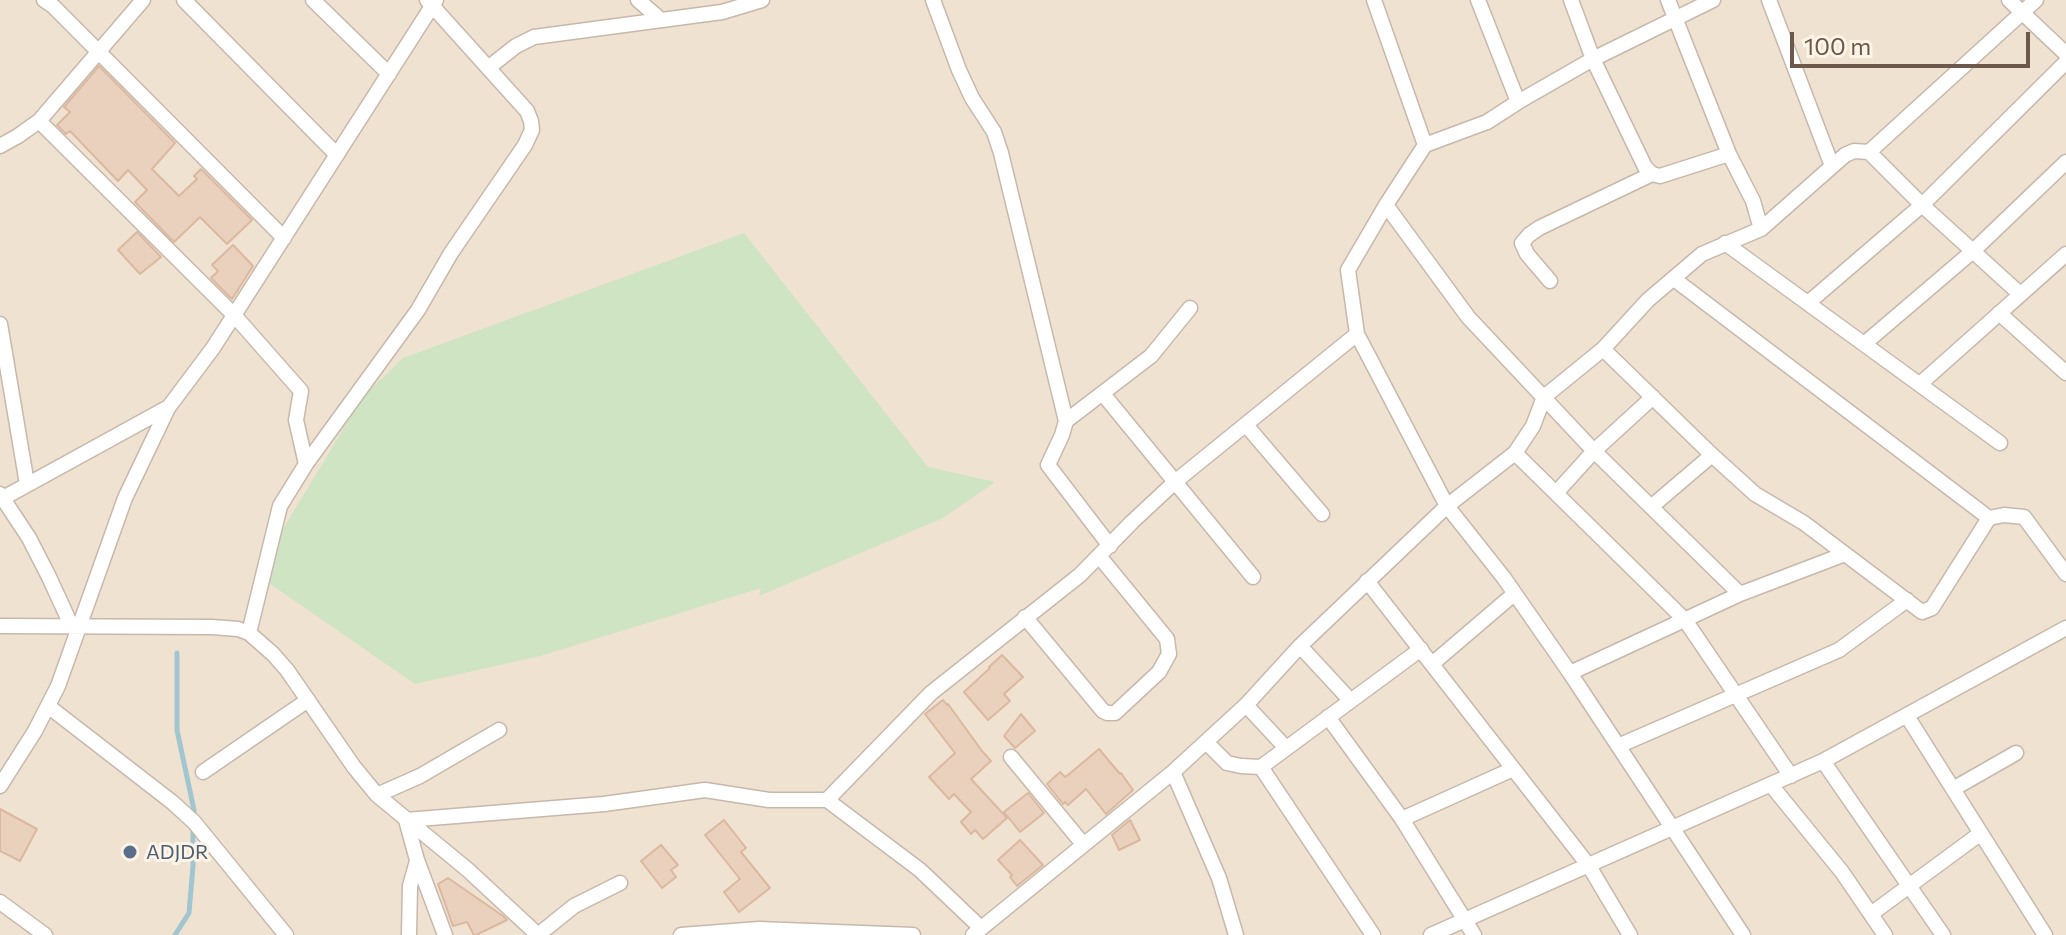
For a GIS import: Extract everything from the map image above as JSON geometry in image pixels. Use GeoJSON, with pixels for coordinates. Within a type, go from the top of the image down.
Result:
{"type":"FeatureCollection","features":[{"type":"Feature","properties":{"kind":"street"},"geometry":{"type":"LineString","coordinates":[[44,0],[284,238]]}},
{"type":"Feature","properties":{"kind":"street"},"geometry":{"type":"LineString","coordinates":[[0,146],[39,121],[143,0]]}},
{"type":"Feature","properties":{"kind":"street"},"geometry":{"type":"LineString","coordinates":[[184,0],[337,155]]}},
{"type":"Feature","properties":{"kind":"street"},"geometry":{"type":"LineString","coordinates":[[313,0],[389,74]]}},
{"type":"Feature","properties":{"kind":"street"},"geometry":{"type":"LineString","coordinates":[[638,0],[661,20]]}},
{"type":"Feature","properties":{"kind":"street"},"geometry":{"type":"LineString","coordinates":[[488,68],[516,46],[534,37],[722,12],[762,0]]}},
{"type":"Feature","properties":{"kind":"street"},"geometry":{"type":"LineString","coordinates":[[933,0],[959,70],[972,98],[994,132],[1001,153],[1066,421],[1048,465],[1110,546]]}},
{"type":"Feature","properties":{"kind":"street"},"geometry":{"type":"LineString","coordinates":[[1374,0],[1425,145]]}},
{"type":"Feature","properties":{"kind":"street"},"geometry":{"type":"LineString","coordinates":[[1478,0],[1518,102]]}},
{"type":"Feature","properties":{"kind":"street"},"geometry":{"type":"LineString","coordinates":[[1571,0],[1593,59],[1645,167],[1652,174],[1660,176],[1729,154]]}},
{"type":"Feature","properties":{"kind":"street"},"geometry":{"type":"LineString","coordinates":[[1668,0],[1729,154],[1753,201],[1761,229]]}},
{"type":"Feature","properties":{"kind":"street"},"geometry":{"type":"LineString","coordinates":[[1713,0],[1593,59],[1487,122],[1425,145],[1348,270],[1357,334],[1447,506],[1570,673],[1740,934]]}},
{"type":"Feature","properties":{"kind":"street"},"geometry":{"type":"LineString","coordinates":[[1769,0],[1832,166]]}},
{"type":"Feature","properties":{"kind":"street"},"geometry":{"type":"LineString","coordinates":[[2009,0],[2066,54]]}},
{"type":"Feature","properties":{"kind":"street"},"geometry":{"type":"LineString","coordinates":[[1869,152],[2036,0]]}},
{"type":"Feature","properties":{"kind":"street"},"geometry":{"type":"LineString","coordinates":[[0,786],[58,686],[75,627],[125,498],[168,408],[213,348],[432,2],[527,111],[532,130],[451,253],[418,310],[306,464],[280,506],[249,633]]}},
{"type":"Feature","properties":{"kind":"street"},"geometry":{"type":"LineString","coordinates":[[1808,303],[1922,205],[2066,62]]}},
{"type":"Feature","properties":{"kind":"street"},"geometry":{"type":"LineString","coordinates":[[39,121],[234,315],[301,391],[296,420],[306,464]]}},
{"type":"Feature","properties":{"kind":"street"},"geometry":{"type":"LineString","coordinates":[[406,820],[604,804],[705,790],[769,800],[827,800],[920,870],[977,932],[1173,772],[1246,705],[1300,646],[1447,506],[1515,453],[1533,426],[1544,397],[1603,349],[1648,300],[1702,254],[1761,229],[1845,155],[1854,151],[1869,152],[2020,294]]}},
{"type":"Feature","properties":{"kind":"street"},"geometry":{"type":"LineString","coordinates":[[1864,344],[1973,251],[2066,162]]}},
{"type":"Feature","properties":{"kind":"street"},"geometry":{"type":"LineString","coordinates":[[1550,281],[1527,254],[1522,243],[1529,235],[1652,174]]}},
{"type":"Feature","properties":{"kind":"street"},"geometry":{"type":"LineString","coordinates":[[1386,205],[1468,317],[1594,451],[1740,594]]}},
{"type":"Feature","properties":{"kind":"street"},"geometry":{"type":"LineString","coordinates":[[1725,243],[2000,443]]}},
{"type":"Feature","properties":{"kind":"street"},"geometry":{"type":"LineString","coordinates":[[1920,384],[2066,254]]}},
{"type":"Feature","properties":{"kind":"street"},"geometry":{"type":"LineString","coordinates":[[1674,279],[1989,518]]}},
{"type":"Feature","properties":{"kind":"street"},"geometry":{"type":"LineString","coordinates":[[1066,421],[1151,356],[1190,308]]}},
{"type":"Feature","properties":{"kind":"street"},"geometry":{"type":"LineString","coordinates":[[1999,313],[2066,373]]}},
{"type":"Feature","properties":{"kind":"street"},"geometry":{"type":"LineString","coordinates":[[0,324],[27,484]]}},
{"type":"Feature","properties":{"kind":"street"},"geometry":{"type":"LineString","coordinates":[[827,800],[931,693],[1080,575],[1176,481],[1357,334]]}},
{"type":"Feature","properties":{"kind":"street"},"geometry":{"type":"LineString","coordinates":[[1603,349],[1755,494],[1804,523],[1922,612],[1932,608],[1989,518],[2004,515],[2024,517],[2066,574]]}},
{"type":"Feature","properties":{"kind":"street"},"geometry":{"type":"LineString","coordinates":[[1103,394],[1253,577]]}},
{"type":"Feature","properties":{"kind":"street"},"geometry":{"type":"LineString","coordinates":[[1556,493],[1594,451],[1653,397]]}},
{"type":"Feature","properties":{"kind":"street"},"geometry":{"type":"LineString","coordinates":[[75,627],[29,538],[1,496],[168,408]]}},
{"type":"Feature","properties":{"kind":"street"},"geometry":{"type":"LineString","coordinates":[[1246,425],[1322,514]]}},
{"type":"Feature","properties":{"kind":"street"},"geometry":{"type":"LineString","coordinates":[[1515,453],[1685,620],[1791,776]]}},
{"type":"Feature","properties":{"kind":"street"},"geometry":{"type":"LineString","coordinates":[[1651,507],[1712,455]]}},
{"type":"Feature","properties":{"kind":"street"},"geometry":{"type":"LineString","coordinates":[[1570,673],[1740,594],[1845,554]]}},
{"type":"Feature","properties":{"kind":"street"},"geometry":{"type":"LineString","coordinates":[[1025,617],[1103,711],[1115,713],[1159,672],[1169,654],[1167,639],[1099,556]]}},
{"type":"Feature","properties":{"kind":"street"},"geometry":{"type":"LineString","coordinates":[[1367,581],[1589,866],[1630,935]]}},
{"type":"Feature","properties":{"kind":"street"},"geometry":{"type":"LineString","coordinates":[[1432,664],[1514,594]]}},
{"type":"Feature","properties":{"kind":"street"},"geometry":{"type":"LineString","coordinates":[[1618,746],[1839,650],[1907,600]]}},
{"type":"Feature","properties":{"kind":"street"},"geometry":{"type":"LineString","coordinates":[[0,626],[212,627],[249,633],[287,670],[377,795],[468,870],[538,935],[574,906],[620,883]]}},
{"type":"Feature","properties":{"kind":"street"},"geometry":{"type":"LineString","coordinates":[[1431,935],[1823,761],[2066,628]]}},
{"type":"Feature","properties":{"kind":"street"},"geometry":{"type":"LineString","coordinates":[[1300,646],[1350,700]]}},
{"type":"Feature","properties":{"kind":"street"},"geometry":{"type":"LineString","coordinates":[[1206,742],[1227,763],[1261,767],[1421,649]]}},
{"type":"Feature","properties":{"kind":"street"},"geometry":{"type":"LineString","coordinates":[[203,772],[308,700]]}},
{"type":"Feature","properties":{"kind":"street"},"geometry":{"type":"LineString","coordinates":[[1246,705],[1286,748]]}},
{"type":"Feature","properties":{"kind":"street"},"geometry":{"type":"LineString","coordinates":[[48,706],[194,822],[286,935]]}},
{"type":"Feature","properties":{"kind":"street"},"geometry":{"type":"LineString","coordinates":[[1907,716],[2045,935]]}},
{"type":"Feature","properties":{"kind":"street"},"geometry":{"type":"LineString","coordinates":[[1328,717],[1402,819],[1474,935]]}},
{"type":"Feature","properties":{"kind":"street"},"geometry":{"type":"LineString","coordinates":[[377,795],[420,776],[499,730]]}},
{"type":"Feature","properties":{"kind":"street"},"geometry":{"type":"LineString","coordinates":[[1953,789],[2016,753]]}},
{"type":"Feature","properties":{"kind":"street"},"geometry":{"type":"LineString","coordinates":[[1011,757],[1083,844]]}},
{"type":"Feature","properties":{"kind":"street"},"geometry":{"type":"LineString","coordinates":[[1823,761],[1943,935]]}},
{"type":"Feature","properties":{"kind":"street"},"geometry":{"type":"LineString","coordinates":[[1261,767],[1373,935]]}},
{"type":"Feature","properties":{"kind":"street"},"geometry":{"type":"LineString","coordinates":[[1402,819],[1513,769]]}},
{"type":"Feature","properties":{"kind":"street"},"geometry":{"type":"LineString","coordinates":[[1173,772],[1219,878],[1236,935]]}},
{"type":"Feature","properties":{"kind":"street"},"geometry":{"type":"LineString","coordinates":[[1771,785],[1842,872],[1885,935]]}},
{"type":"Feature","properties":{"kind":"street"},"geometry":{"type":"LineString","coordinates":[[406,820],[417,860],[445,935]]}},
{"type":"Feature","properties":{"kind":"street"},"geometry":{"type":"LineString","coordinates":[[1871,914],[1981,833]]}},
{"type":"Feature","properties":{"kind":"street"},"geometry":{"type":"LineString","coordinates":[[409,935],[410,886],[417,860]]}},
{"type":"Feature","properties":{"kind":"street"},"geometry":{"type":"LineString","coordinates":[[0,902],[45,935]]}},
{"type":"Feature","properties":{"kind":"street"},"geometry":{"type":"LineString","coordinates":[[681,935],[760,932],[912,935]]}},
{"type":"Feature","properties":{"kind":"shaded area"},"geometry":{"type":"Polygon","coordinates":[[[0,0],[2066,0],[2066,935],[0,935],[0,0]]]}},
{"type":"Feature","properties":{"kind":"green space"},"geometry":{"type":"Polygon","coordinates":[[[744,233],[928,467],[995,482],[943,518],[759,596],[761,588],[540,656],[415,684],[256,574],[362,398],[403,358],[744,233]]]}},
{"type":"Feature","properties":{"kind":"building"},"geometry":{"type":"Polygon","coordinates":[[[99,66],[175,143],[152,169],[179,196],[197,179],[194,176],[201,169],[252,220],[227,244],[200,217],[174,242],[135,202],[147,190],[128,170],[118,181],[70,131],[66,134],[57,125],[70,112],[64,107],[99,66]]]}},
{"type":"Feature","properties":{"kind":"building"},"geometry":{"type":"Polygon","coordinates":[[[137,232],[161,257],[140,274],[118,250],[137,232]]]}},
{"type":"Feature","properties":{"kind":"building"},"geometry":{"type":"Polygon","coordinates":[[[233,245],[253,266],[232,299],[211,278],[218,271],[212,265],[233,245]]]}},
{"type":"Feature","properties":{"kind":"building"},"geometry":{"type":"Polygon","coordinates":[[[1002,655],[1023,677],[1004,694],[1010,701],[988,720],[964,692],[1002,655]]]}},
{"type":"Feature","properties":{"kind":"building"},"geometry":{"type":"Polygon","coordinates":[[[943,700],[991,761],[971,779],[1007,818],[983,839],[975,830],[971,834],[961,822],[971,812],[954,794],[949,799],[929,777],[955,753],[925,714],[943,700]]]}},
{"type":"Feature","properties":{"kind":"building"},"geometry":{"type":"Polygon","coordinates":[[[1021,714],[1035,731],[1015,748],[1004,736],[1021,714]]]}},
{"type":"Feature","properties":{"kind":"building"},"geometry":{"type":"Polygon","coordinates":[[[1099,749],[1133,790],[1106,814],[1086,789],[1068,805],[1063,804],[1047,784],[1060,772],[1065,777],[1068,775],[1099,749]]]}},
{"type":"Feature","properties":{"kind":"building"},"geometry":{"type":"Polygon","coordinates":[[[1028,793],[1044,813],[1020,832],[1004,812],[1028,793]]]}},
{"type":"Feature","properties":{"kind":"building"},"geometry":{"type":"Polygon","coordinates":[[[0,809],[37,829],[20,861],[0,851],[0,809]]]}},
{"type":"Feature","properties":{"kind":"building"},"geometry":{"type":"Polygon","coordinates":[[[724,820],[746,848],[741,852],[770,888],[739,912],[724,892],[740,879],[705,835],[724,820]]]}},
{"type":"Feature","properties":{"kind":"building"},"geometry":{"type":"Polygon","coordinates":[[[1130,820],[1140,840],[1119,850],[1112,835],[1130,820]]]}},
{"type":"Feature","properties":{"kind":"building"},"geometry":{"type":"Polygon","coordinates":[[[1020,840],[1043,865],[1017,886],[1010,877],[1012,875],[998,860],[1020,840]]]}},
{"type":"Feature","properties":{"kind":"building"},"geometry":{"type":"Polygon","coordinates":[[[661,845],[678,865],[671,870],[676,877],[662,888],[641,861],[661,845]]]}},
{"type":"Feature","properties":{"kind":"building"},"geometry":{"type":"Polygon","coordinates":[[[448,878],[507,920],[476,935],[467,922],[453,926],[438,884],[448,878]]]}},
{"type":"Feature","properties":{"kind":"waterway"},"geometry":{"type":"LineString","coordinates":[[177,653],[177,730],[194,818]]}},
{"type":"Feature","properties":{"kind":"waterway"},"geometry":{"type":"LineString","coordinates":[[175,935],[189,913],[193,828]]}},
{"type":"Feature","properties":{"kind":"place","name":"ADJDR"},"geometry":{"type":"Point","coordinates":[130,852]}}]}
